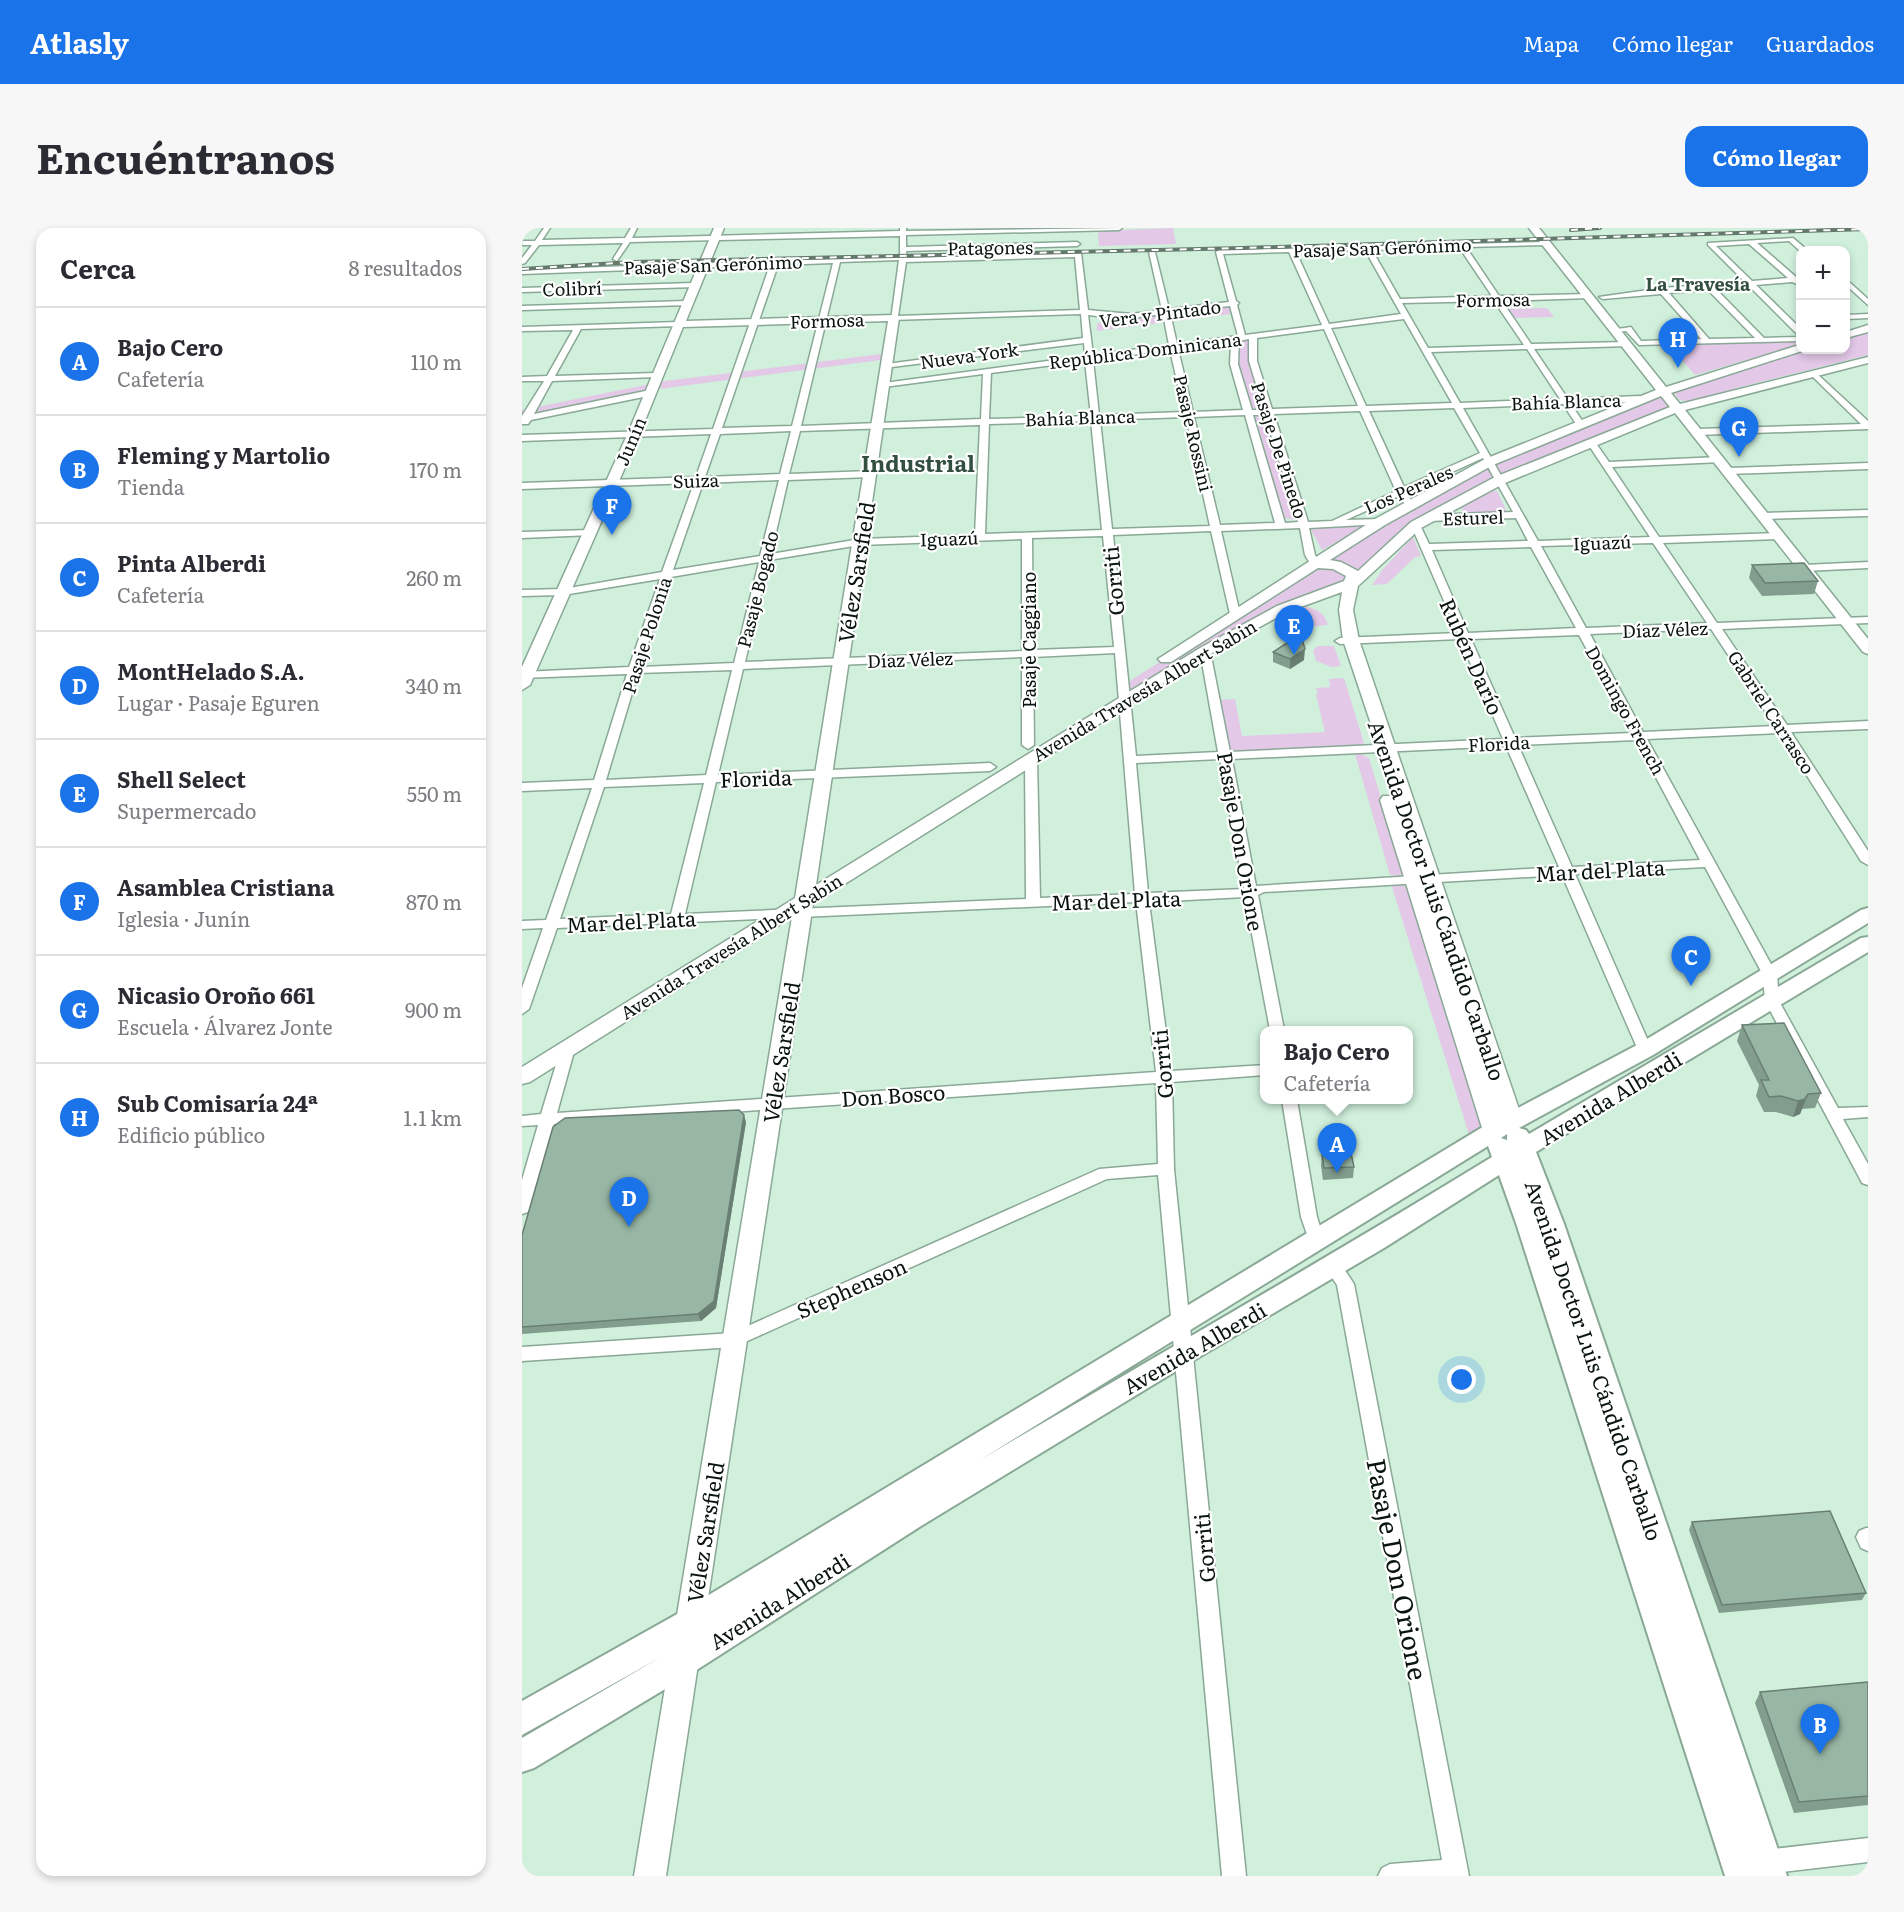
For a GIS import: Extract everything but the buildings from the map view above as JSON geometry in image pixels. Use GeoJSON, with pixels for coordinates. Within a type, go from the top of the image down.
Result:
{"type":"FeatureCollection","features":[{"type":"Feature","properties":{"kind":"main road"},"geometry":{"type":"LineString","coordinates":[[1534,228],[1868,649]]}},
{"type":"Feature","properties":{"kind":"main road","name":"Junín"},"geometry":{"type":"LineString","coordinates":[[523,678],[634,434],[656,375],[717,233]]}},
{"type":"Feature","properties":{"kind":"main road","name":"Formosa"},"geometry":{"type":"LineString","coordinates":[[678,324],[894,318]]}},
{"type":"Feature","properties":{"kind":"main road","name":"Vélez Sarsfield"},"geometry":{"type":"LineString","coordinates":[[650,1876],[773,1102],[799,902],[824,774],[894,318]]}},
{"type":"Feature","properties":{"kind":"main road"},"geometry":{"type":"LineString","coordinates":[[1850,333],[1868,328]]}},
{"type":"Feature","properties":{"kind":"main road","name":"Avenida Travesía Albert Sabin"},"geometry":{"type":"LineString","coordinates":[[1123,693],[1316,590],[1380,522],[1456,481],[1487,458],[1581,425],[1663,390],[1796,349]]}},
{"type":"Feature","properties":{"kind":"main road","name":"Avenida Travesía Albert Sabin"},"geometry":{"type":"LineString","coordinates":[[522,1077],[1123,693],[1235,614],[1316,590],[1338,590],[1353,584],[1421,522],[1500,480],[1678,408],[1868,360]]}},
{"type":"Feature","properties":{"kind":"main road"},"geometry":{"type":"LineString","coordinates":[[1456,481],[1473,484],[1477,492]]}},
{"type":"Feature","properties":{"kind":"main road"},"geometry":{"type":"LineString","coordinates":[[1316,590],[1346,568],[1353,574],[1353,584]]}},
{"type":"Feature","properties":{"kind":"main road","name":"Avenida Doctor Luis Cándido Carballo"},"geometry":{"type":"LineString","coordinates":[[1345,641],[1346,610],[1353,584]]}},
{"type":"Feature","properties":{"kind":"main road","name":"Avenida Doctor Luis Cándido Carballo"},"geometry":{"type":"LineString","coordinates":[[1316,590],[1345,641],[1503,1126],[1514,1155],[1555,1235],[1754,1870]]}},
{"type":"Feature","properties":{"kind":"main road","name":"Avenida Travesía Albert Sabin"},"geometry":{"type":"LineString","coordinates":[[522,1062],[759,914],[799,902],[990,767],[1030,751]]}},
{"type":"Feature","properties":{"kind":"main road","name":"Avenida Alberdi"},"geometry":{"type":"LineString","coordinates":[[522,1756],[684,1660],[912,1516],[1182,1337],[1316,1239],[1503,1126],[1645,1050],[1868,914]]}},
{"type":"Feature","properties":{"kind":"main road","name":"Avenida Alberdi"},"geometry":{"type":"LineString","coordinates":[[522,1719],[1182,1337],[1333,1266],[1868,943]]}},
{"type":"Feature","properties":{"kind":"street"},"geometry":{"type":"LineString","coordinates":[[523,262],[547,228]]}},
{"type":"Feature","properties":{"kind":"street"},"geometry":{"type":"LineString","coordinates":[[617,259],[634,228]]}},
{"type":"Feature","properties":{"kind":"street"},"geometry":{"type":"LineString","coordinates":[[522,243],[627,240],[717,233],[1119,228]]}},
{"type":"Feature","properties":{"kind":"street"},"geometry":{"type":"LineString","coordinates":[[1534,228],[1540,228]]}},
{"type":"Feature","properties":{"kind":"street","name":"Gorriti"},"geometry":{"type":"LineString","coordinates":[[1075,229],[1093,417],[1108,532],[1142,898],[1164,1076],[1166,1169],[1234,1876]]}},
{"type":"Feature","properties":{"kind":"street"},"geometry":{"type":"LineString","coordinates":[[955,247],[956,230]]}},
{"type":"Feature","properties":{"kind":"street","name":"Vélez Sarsfield"},"geometry":{"type":"LineString","coordinates":[[894,318],[903,259],[903,231]]}},
{"type":"Feature","properties":{"kind":"street"},"geometry":{"type":"LineString","coordinates":[[1796,328],[1710,244],[1791,239],[1799,246]]}},
{"type":"Feature","properties":{"kind":"street"},"geometry":{"type":"LineString","coordinates":[[1750,241],[1796,279]]}},
{"type":"Feature","properties":{"kind":"street","name":"Pasaje San Gerónimo"},"geometry":{"type":"LineString","coordinates":[[1235,303],[1219,252],[1546,243]]}},
{"type":"Feature","properties":{"kind":"street"},"geometry":{"type":"LineString","coordinates":[[1461,245],[1581,425]]}},
{"type":"Feature","properties":{"kind":"street","name":"Patagones"},"geometry":{"type":"LineString","coordinates":[[903,249],[955,247],[1077,250]]}},
{"type":"Feature","properties":{"kind":"street","name":"Domingo French"},"geometry":{"type":"LineString","coordinates":[[1367,248],[1500,480],[1770,975],[1772,1001],[1868,1179]]}},
{"type":"Feature","properties":{"kind":"street","name":"Pasaje San Gerónimo"},"geometry":{"type":"LineString","coordinates":[[522,272],[903,259],[1077,250]]}},
{"type":"Feature","properties":{"kind":"street"},"geometry":{"type":"LineString","coordinates":[[1292,250],[1401,492],[1410,506]]}},
{"type":"Feature","properties":{"kind":"street","name":"Pasaje Rossini"},"geometry":{"type":"LineString","coordinates":[[1152,252],[1235,614]]}},
{"type":"Feature","properties":{"kind":"street","name":"Pasaje Bogado"},"geometry":{"type":"LineString","coordinates":[[677,918],[766,558],[782,477],[837,260]]}},
{"type":"Feature","properties":{"kind":"street","name":"Pasaje Polonia"},"geometry":{"type":"LineString","coordinates":[[522,1009],[599,784],[633,670],[718,430],[774,262]]}},
{"type":"Feature","properties":{"kind":"street"},"geometry":{"type":"LineString","coordinates":[[1603,297],[1710,286],[1796,281]]}},
{"type":"Feature","properties":{"kind":"street","name":"Colibrí"},"geometry":{"type":"LineString","coordinates":[[522,290],[694,285]]}},
{"type":"Feature","properties":{"kind":"street"},"geometry":{"type":"LineString","coordinates":[[1710,286],[1762,340]]}},
{"type":"Feature","properties":{"kind":"street"},"geometry":{"type":"LineString","coordinates":[[1850,287],[1868,303]]}},
{"type":"Feature","properties":{"kind":"street"},"geometry":{"type":"LineString","coordinates":[[1662,291],[1707,341]]}},
{"type":"Feature","properties":{"kind":"street","name":"Formosa"},"geometry":{"type":"LineString","coordinates":[[1398,301],[1588,296]]}},
{"type":"Feature","properties":{"kind":"street"},"geometry":{"type":"LineString","coordinates":[[522,308],[686,303]]}},
{"type":"Feature","properties":{"kind":"street"},"geometry":{"type":"LineString","coordinates":[[1235,303],[1239,338],[1234,364],[1281,526]]}},
{"type":"Feature","properties":{"kind":"street","name":"Vera y Pintado"},"geometry":{"type":"LineString","coordinates":[[1084,322],[1235,303]]}},
{"type":"Feature","properties":{"kind":"street","name":"Formosa"},"geometry":{"type":"LineString","coordinates":[[894,318],[1083,312],[1132,316]]}},
{"type":"Feature","properties":{"kind":"street","name":"República Dominicana"},"geometry":{"type":"LineString","coordinates":[[884,386],[1407,316]]}},
{"type":"Feature","properties":{"kind":"street"},"geometry":{"type":"LineString","coordinates":[[1850,316],[1868,316]]}},
{"type":"Feature","properties":{"kind":"street"},"geometry":{"type":"LineString","coordinates":[[1786,318],[1796,318]]}},
{"type":"Feature","properties":{"kind":"street","name":"Formosa"},"geometry":{"type":"LineString","coordinates":[[522,329],[678,324]]}},
{"type":"Feature","properties":{"kind":"street"},"geometry":{"type":"LineString","coordinates":[[522,427],[578,327]]}},
{"type":"Feature","properties":{"kind":"street"},"geometry":{"type":"LineString","coordinates":[[1615,330],[1628,329],[1639,343],[1796,339]]}},
{"type":"Feature","properties":{"kind":"street","name":"Pasaje De Pinedo"},"geometry":{"type":"LineString","coordinates":[[1253,336],[1253,361],[1304,525],[1316,590]]}},
{"type":"Feature","properties":{"kind":"street","name":"Nueva York"},"geometry":{"type":"LineString","coordinates":[[887,366],[1086,340]]}},
{"type":"Feature","properties":{"kind":"street"},"geometry":{"type":"LineString","coordinates":[[1425,350],[1627,344]]}},
{"type":"Feature","properties":{"kind":"street"},"geometry":{"type":"LineString","coordinates":[[980,537],[987,371]]}},
{"type":"Feature","properties":{"kind":"street"},"geometry":{"type":"LineString","coordinates":[[1815,374],[1868,426]]}},
{"type":"Feature","properties":{"kind":"street"},"geometry":{"type":"LineString","coordinates":[[522,379],[656,375]]}},
{"type":"Feature","properties":{"kind":"street"},"geometry":{"type":"LineString","coordinates":[[525,418],[650,393]]}},
{"type":"Feature","properties":{"kind":"street","name":"Bahía Blanca"},"geometry":{"type":"LineString","coordinates":[[522,438],[1639,399]]}},
{"type":"Feature","properties":{"kind":"street"},"geometry":{"type":"LineString","coordinates":[[1697,432],[1868,426]]}},
{"type":"Feature","properties":{"kind":"street","name":"Gabriel Carrasco"},"geometry":{"type":"LineString","coordinates":[[1592,444],[1716,626],[1868,861]]}},
{"type":"Feature","properties":{"kind":"street","name":"Los Perales"},"geometry":{"type":"LineString","coordinates":[[1331,524],[1401,492],[1487,458]]}},
{"type":"Feature","properties":{"kind":"street"},"geometry":{"type":"LineString","coordinates":[[1607,465],[1868,466]]}},
{"type":"Feature","properties":{"kind":"street","name":"Suiza"},"geometry":{"type":"LineString","coordinates":[[522,486],[871,474]]}},
{"type":"Feature","properties":{"kind":"street"},"geometry":{"type":"LineString","coordinates":[[1763,516],[1868,513]]}},
{"type":"Feature","properties":{"kind":"street","name":"Esturel"},"geometry":{"type":"LineString","coordinates":[[1421,522],[1519,515]]}},
{"type":"Feature","properties":{"kind":"street","name":"Iguazú"},"geometry":{"type":"LineString","coordinates":[[522,593],[563,592],[860,542],[1380,522]]}},
{"type":"Feature","properties":{"kind":"street","name":"Rubén Darío"},"geometry":{"type":"LineString","coordinates":[[1421,522],[1425,548],[1645,1050]]}},
{"type":"Feature","properties":{"kind":"street"},"geometry":{"type":"LineString","coordinates":[[522,535],[590,533]]}},
{"type":"Feature","properties":{"kind":"street","name":"Pasaje Caggiano"},"geometry":{"type":"LineString","coordinates":[[1027,536],[1033,902]]}},
{"type":"Feature","properties":{"kind":"street","name":"Iguazú"},"geometry":{"type":"LineString","coordinates":[[1425,548],[1779,536]]}},
{"type":"Feature","properties":{"kind":"street"},"geometry":{"type":"LineString","coordinates":[[1804,568],[1868,565]]}},
{"type":"Feature","properties":{"kind":"street","name":"Díaz Vélez"},"geometry":{"type":"LineString","coordinates":[[1345,641],[1868,620]]}},
{"type":"Feature","properties":{"kind":"street","name":"Díaz Vélez"},"geometry":{"type":"LineString","coordinates":[[523,678],[633,670],[1119,650]]}},
{"type":"Feature","properties":{"kind":"street","name":"Pasaje Don Orione"},"geometry":{"type":"LineString","coordinates":[[1205,651],[1276,1026]]}},
{"type":"Feature","properties":{"kind":"street","name":"Florida"},"geometry":{"type":"LineString","coordinates":[[1130,760],[1868,725]]}},
{"type":"Feature","properties":{"kind":"street","name":"Florida"},"geometry":{"type":"LineString","coordinates":[[522,787],[990,767]]}},
{"type":"Feature","properties":{"kind":"street","name":"Mar del Plata"},"geometry":{"type":"LineString","coordinates":[[522,925],[759,914],[799,902],[1033,902],[1142,898],[1251,893],[1262,888],[1709,863]]}},
{"type":"Feature","properties":{"kind":"street"},"geometry":{"type":"LineString","coordinates":[[522,1208],[568,1048]]}},
{"type":"Feature","properties":{"kind":"street","name":"Don Bosco"},"geometry":{"type":"LineString","coordinates":[[522,1121],[1260,1070]]}},
{"type":"Feature","properties":{"kind":"street"},"geometry":{"type":"LineString","coordinates":[[1290,1104],[1309,1217],[1316,1239]]}},
{"type":"Feature","properties":{"kind":"street"},"geometry":{"type":"LineString","coordinates":[[1833,1114],[1868,1112]]}},
{"type":"Feature","properties":{"kind":"street","name":"Stephenson"},"geometry":{"type":"LineString","coordinates":[[522,1354],[734,1340],[1105,1173],[1166,1169]]}},
{"type":"Feature","properties":{"kind":"street","name":"Pasaje Don Orione"},"geometry":{"type":"LineString","coordinates":[[1333,1266],[1345,1284],[1456,1873]]}},
{"type":"Feature","properties":{"kind":"street"},"geometry":{"type":"LineString","coordinates":[[1754,1870],[1868,1850]]}},
{"type":"Feature","properties":{"kind":"street"},"geometry":{"type":"LineString","coordinates":[[1390,1876],[1456,1873]]}},
{"type":"Feature","properties":{"kind":"shaded area"},"geometry":{"type":"Polygon","coordinates":[[[1173,228],[1176,244],[1099,246],[1098,231],[1173,228]]]}},
{"type":"Feature","properties":{"kind":"shaded area"},"geometry":{"type":"Polygon","coordinates":[[[1229,306],[1231,314],[1097,331],[1097,323],[1229,306]]]}},
{"type":"Feature","properties":{"kind":"shaded area"},"geometry":{"type":"Polygon","coordinates":[[[1547,308],[1554,317],[1513,318],[1507,309],[1547,308]]]}},
{"type":"Feature","properties":{"kind":"shaded area"},"geometry":{"type":"Polygon","coordinates":[[[1868,331],[1868,355],[1736,388],[1701,400],[1680,400],[1674,393],[1796,354],[1850,354],[1850,337],[1868,331]]]}},
{"type":"Feature","properties":{"kind":"shaded area"},"geometry":{"type":"Polygon","coordinates":[[[1248,339],[1249,362],[1263,407],[1258,409],[1251,407],[1237,365],[1240,342],[1248,339]]]}},
{"type":"Feature","properties":{"kind":"shaded area"},"geometry":{"type":"Polygon","coordinates":[[[1796,342],[1796,345],[1695,375],[1668,344],[1796,342]]]}},
{"type":"Feature","properties":{"kind":"shaded area"},"geometry":{"type":"Polygon","coordinates":[[[889,353],[888,359],[651,390],[522,419],[522,410],[665,381],[889,353]]]}},
{"type":"Feature","properties":{"kind":"shaded area"},"geometry":{"type":"Polygon","coordinates":[[[1663,390],[1678,408],[1500,480],[1427,518],[1363,576],[1302,601],[1125,700],[1122,686],[1235,614],[1489,462],[1663,390]]]}},
{"type":"Feature","properties":{"kind":"shaded area"},"geometry":{"type":"Polygon","coordinates":[[[1266,416],[1300,519],[1283,518],[1254,418],[1266,416]]]}},
{"type":"Feature","properties":{"kind":"shaded area"},"geometry":{"type":"Polygon","coordinates":[[[1486,491],[1497,491],[1507,512],[1467,514],[1458,506],[1486,491]]]}},
{"type":"Feature","properties":{"kind":"shaded area"},"geometry":{"type":"Polygon","coordinates":[[[1367,525],[1322,550],[1310,528],[1367,525]]]}},
{"type":"Feature","properties":{"kind":"shaded area"},"geometry":{"type":"Polygon","coordinates":[[[1413,537],[1421,556],[1415,557],[1387,584],[1372,585],[1383,569],[1413,537]]]}},
{"type":"Feature","properties":{"kind":"shaded area"},"geometry":{"type":"Polygon","coordinates":[[[1307,607],[1320,613],[1328,625],[1297,628],[1275,617],[1297,608],[1307,607]]]}},
{"type":"Feature","properties":{"kind":"shaded area"},"geometry":{"type":"Polygon","coordinates":[[[1318,646],[1334,646],[1341,666],[1332,667],[1316,661],[1313,650],[1318,646]]]}},
{"type":"Feature","properties":{"kind":"shaded area"},"geometry":{"type":"Polygon","coordinates":[[[1344,678],[1364,743],[1358,747],[1235,753],[1228,748],[1218,700],[1235,699],[1242,736],[1325,732],[1316,688],[1330,687],[1329,679],[1344,678]]]}},
{"type":"Feature","properties":{"kind":"shaded area"},"geometry":{"type":"Polygon","coordinates":[[[1355,754],[1369,758],[1403,872],[1400,876],[1390,875],[1355,754]]]}},
{"type":"Feature","properties":{"kind":"shaded area"},"geometry":{"type":"Polygon","coordinates":[[[1404,886],[1408,890],[1486,1128],[1471,1141],[1392,887],[1404,886]]]}},
{"type":"Feature","properties":{"kind":"railway"},"geometry":{"type":"LineString","coordinates":[[1571,230],[1600,228]]}},
{"type":"Feature","properties":{"kind":"railway"},"geometry":{"type":"LineString","coordinates":[[522,269],[633,262],[1243,248],[1868,229]]}},
{"type":"Feature","properties":{"kind":"place","name":"Sub Comisaría 24ª"},"geometry":{"type":"Point","coordinates":[1678,368]}},
{"type":"Feature","properties":{"kind":"place","name":"Nicasio Oroño 661"},"geometry":{"type":"Point","coordinates":[1739,457]}},
{"type":"Feature","properties":{"kind":"place","name":"Asamblea Cristiana"},"geometry":{"type":"Point","coordinates":[612,535]}},
{"type":"Feature","properties":{"kind":"place","name":"Shell Select"},"geometry":{"type":"Point","coordinates":[1294,655]}},
{"type":"Feature","properties":{"kind":"place","name":"Pinta Alberdi"},"geometry":{"type":"Point","coordinates":[1691,986]}},
{"type":"Feature","properties":{"kind":"place","name":"Bajo Cero"},"geometry":{"type":"Point","coordinates":[1337,1173]}},
{"type":"Feature","properties":{"kind":"place","name":"MontHelado S.A."},"geometry":{"type":"Point","coordinates":[629,1227]}},
{"type":"Feature","properties":{"kind":"place","name":"Fleming y Martolio"},"geometry":{"type":"Point","coordinates":[1820,1754]}},
{"type":"Feature","properties":{"kind":"district","name":"La Travesía"},"geometry":{"type":"Point","coordinates":[1698,283]}},
{"type":"Feature","properties":{"kind":"district","name":"Industrial"},"geometry":{"type":"Point","coordinates":[918,462]}}]}
